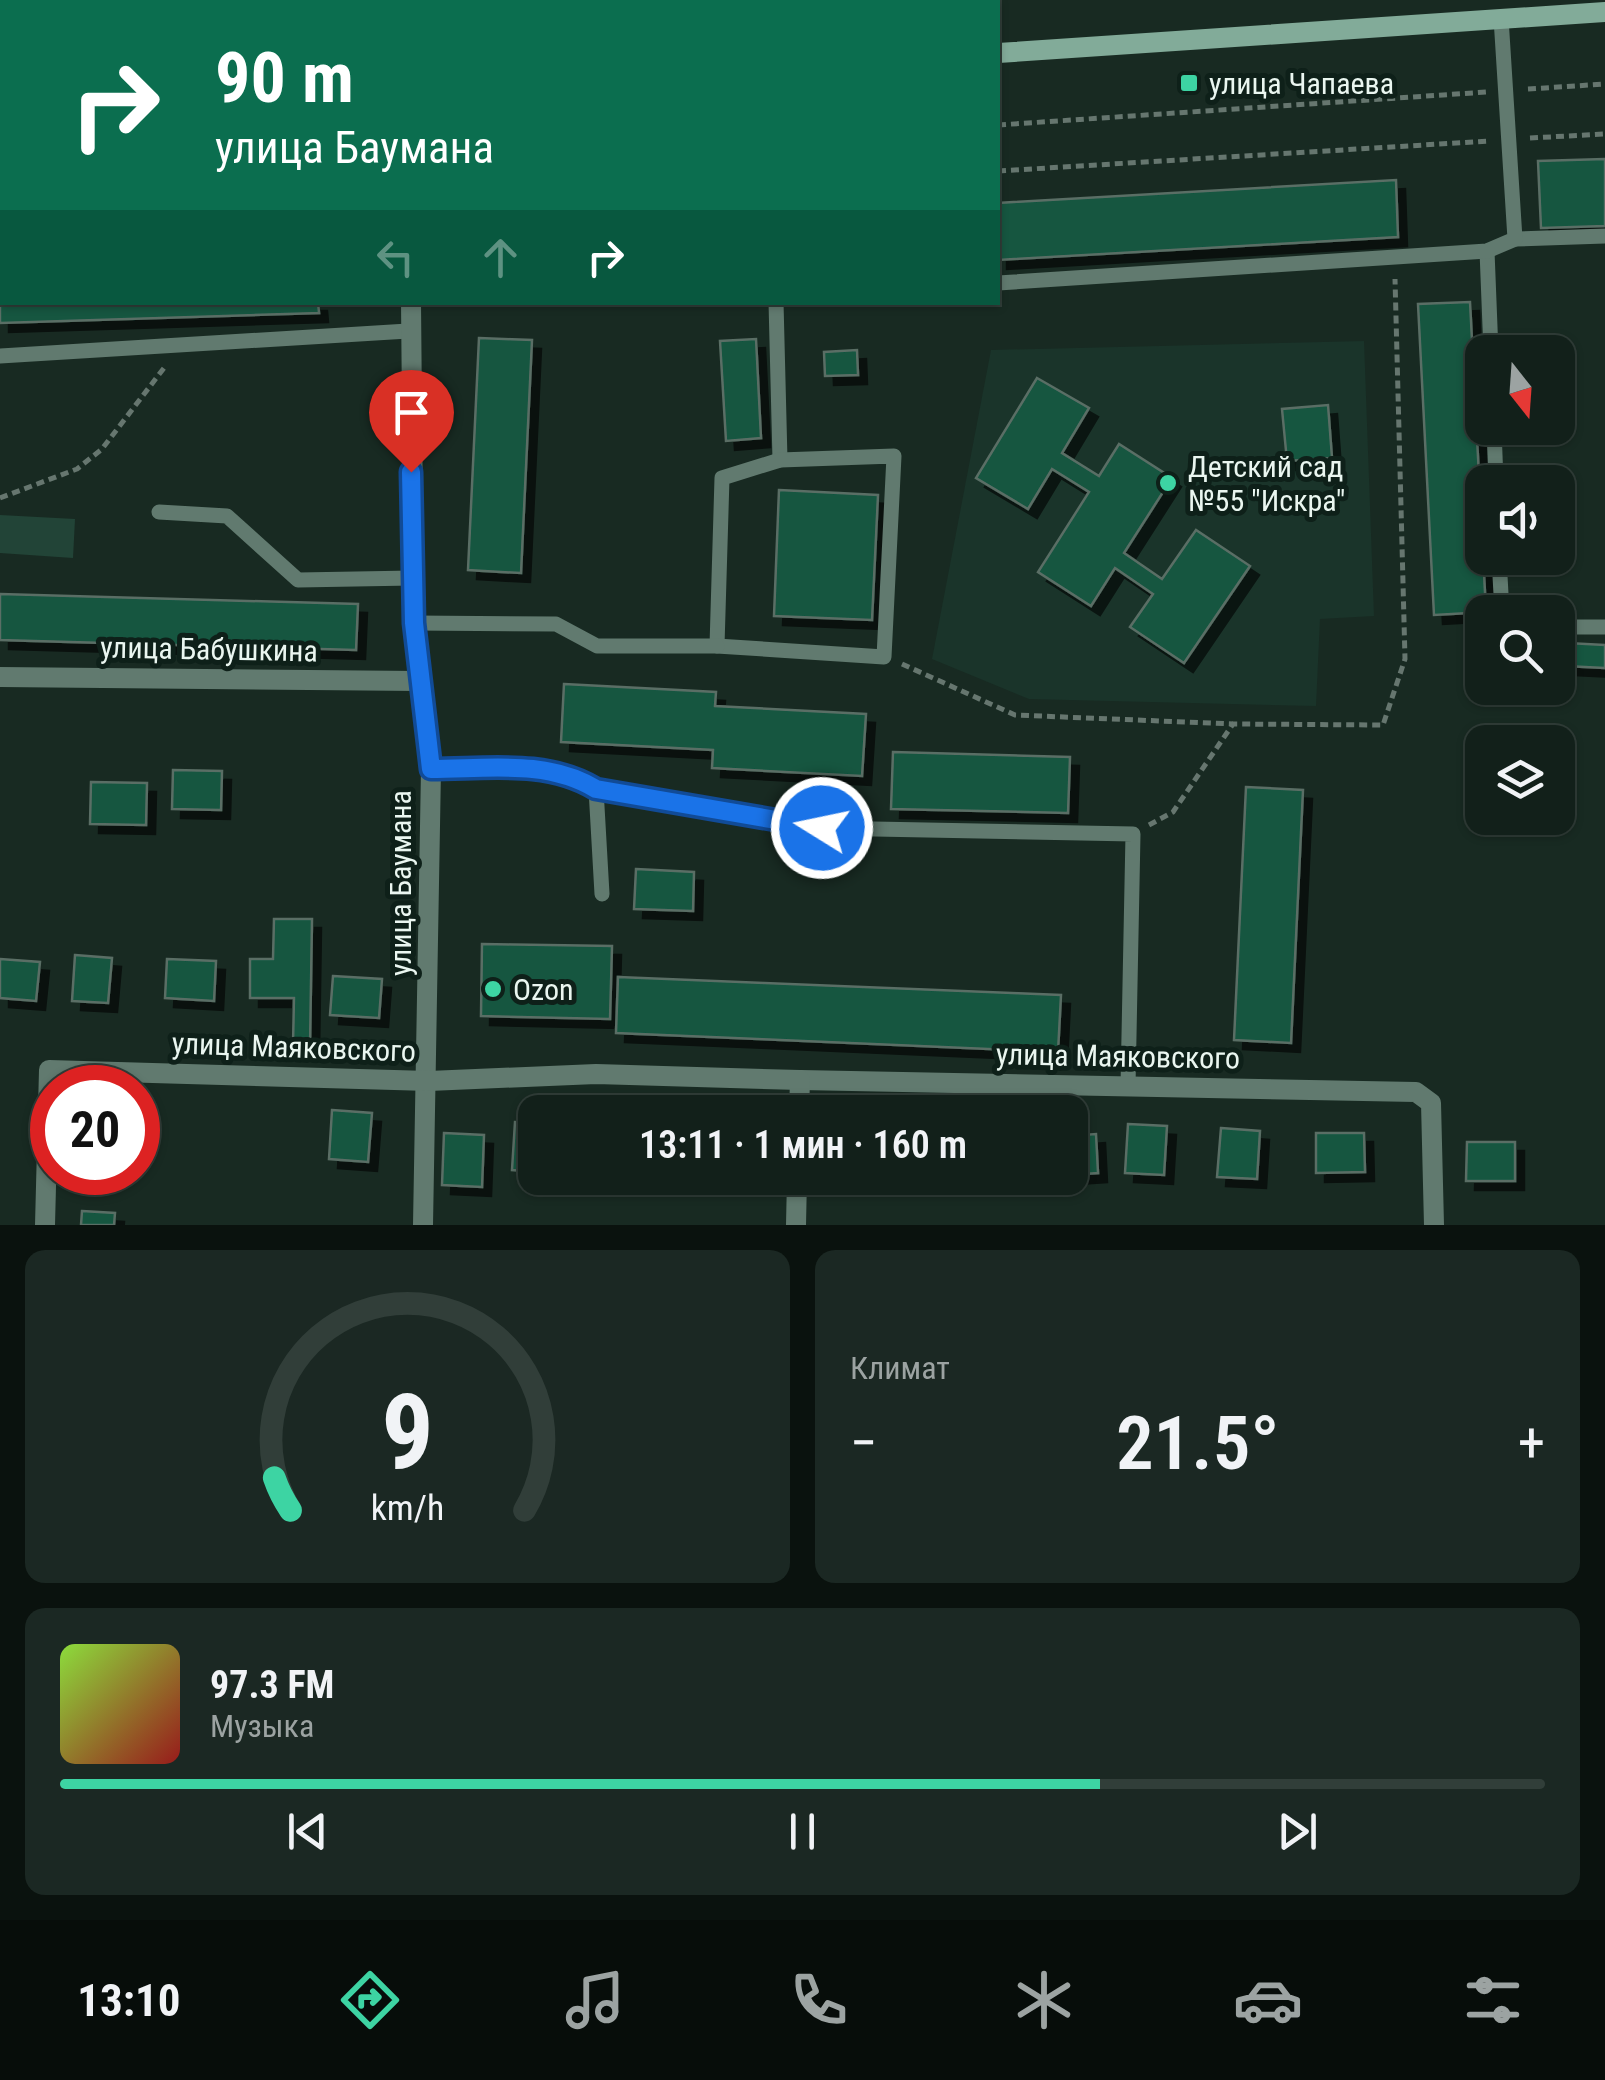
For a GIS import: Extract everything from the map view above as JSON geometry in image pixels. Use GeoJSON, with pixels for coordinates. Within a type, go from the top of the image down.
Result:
{"type":"FeatureCollection","features":[{"type":"Feature","properties":{"kind":"main road"},"geometry":{"type":"LineString","coordinates":[[1000,52],[1605,12]]}},
{"type":"Feature","properties":{"kind":"street","name":"улица Баумана"},"geometry":{"type":"LineString","coordinates":[[410,305],[414,623],[431,769],[429,1081],[423,1225]]}},
{"type":"Feature","properties":{"kind":"street","name":"улица Бабушкина"},"geometry":{"type":"LineString","coordinates":[[0,677],[418,681]]}},
{"type":"Feature","properties":{"kind":"street","name":"улица Маяковского"},"geometry":{"type":"LineString","coordinates":[[44,1225],[50,1070],[429,1081],[596,1074],[1416,1092],[1431,1103],[1434,1225]]}},
{"type":"Feature","properties":{"kind":"street"},"geometry":{"type":"LineString","coordinates":[[800,1080],[800,1095]]}},
{"type":"Feature","properties":{"kind":"street"},"geometry":{"type":"LineString","coordinates":[[796,1225],[797,1195]]}},
{"type":"Feature","properties":{"kind":"lane"},"geometry":{"type":"LineString","coordinates":[[1501,18],[1515,239]]}},
{"type":"Feature","properties":{"kind":"lane"},"geometry":{"type":"LineString","coordinates":[[1000,283],[1488,251],[1515,239],[1605,236]]}},
{"type":"Feature","properties":{"kind":"lane"},"geometry":{"type":"LineString","coordinates":[[1488,251],[1491,335]]}},
{"type":"Feature","properties":{"kind":"lane"},"geometry":{"type":"LineString","coordinates":[[776,305],[780,460]]}},
{"type":"Feature","properties":{"kind":"lane"},"geometry":{"type":"LineString","coordinates":[[0,356],[408,331]]}},
{"type":"Feature","properties":{"kind":"lane"},"geometry":{"type":"LineString","coordinates":[[414,623],[556,624],[597,646],[717,646],[884,656],[894,456],[780,460],[722,478],[717,646]]}},
{"type":"Feature","properties":{"kind":"lane"},"geometry":{"type":"LineString","coordinates":[[159,512],[227,516],[298,580],[413,578]]}},
{"type":"Feature","properties":{"kind":"lane"},"geometry":{"type":"LineString","coordinates":[[1575,626],[1605,627]]}},
{"type":"Feature","properties":{"kind":"lane"},"geometry":{"type":"LineString","coordinates":[[431,769],[570,773],[596,789],[822,828],[1133,834],[1128,1086]]}},
{"type":"Feature","properties":{"kind":"lane"},"geometry":{"type":"LineString","coordinates":[[596,789],[602,894]]}},
{"type":"Feature","properties":{"kind":"path"},"geometry":{"type":"LineString","coordinates":[[1000,125],[1605,84]]}},
{"type":"Feature","properties":{"kind":"path"},"geometry":{"type":"LineString","coordinates":[[1000,171],[1605,134]]}},
{"type":"Feature","properties":{"kind":"path"},"geometry":{"type":"LineString","coordinates":[[884,656],[1015,715],[1233,724],[1384,724],[1405,659],[1394,255]]}},
{"type":"Feature","properties":{"kind":"path"},"geometry":{"type":"LineString","coordinates":[[0,498],[76,469],[102,449],[181,345]]}},
{"type":"Feature","properties":{"kind":"path"},"geometry":{"type":"LineString","coordinates":[[1133,834],[1173,812],[1233,724]]}},
{"type":"Feature","properties":{"kind":"shaded area","name":"Детский сад №55 \"Искра\""},"geometry":{"type":"Polygon","coordinates":[[[1364,341],[1374,616],[1320,619],[1316,706],[1029,699],[932,659],[991,350],[1364,341]]]}},
{"type":"Feature","properties":{"kind":"shaded area"},"geometry":{"type":"Polygon","coordinates":[[[0,515],[75,519],[73,558],[0,553],[0,515]]]}},
{"type":"Feature","properties":{"kind":"building"},"geometry":{"type":"Polygon","coordinates":[[[1605,159],[1605,226],[1541,228],[1538,161],[1605,159]]]}},
{"type":"Feature","properties":{"kind":"building"},"geometry":{"type":"Polygon","coordinates":[[[1396,180],[1398,237],[1000,260],[1000,203],[1396,180]]]}},
{"type":"Feature","properties":{"kind":"building"},"geometry":{"type":"Polygon","coordinates":[[[1470,302],[1472,335],[1465,335],[1465,445],[1477,445],[1478,465],[1465,465],[1465,575],[1484,575],[1485,595],[1465,595],[1465,613],[1434,615],[1418,304],[1470,302]]]}},
{"type":"Feature","properties":{"kind":"building"},"geometry":{"type":"Polygon","coordinates":[[[0,305],[318,305],[319,313],[0,323],[0,305]]]}},
{"type":"Feature","properties":{"kind":"building"},"geometry":{"type":"Polygon","coordinates":[[[479,338],[532,340],[521,573],[468,570],[479,338]]]}},
{"type":"Feature","properties":{"kind":"building"},"geometry":{"type":"Polygon","coordinates":[[[756,339],[761,438],[726,441],[720,341],[756,339]]]}},
{"type":"Feature","properties":{"kind":"building"},"geometry":{"type":"Polygon","coordinates":[[[857,350],[858,375],[825,376],[824,352],[857,350]]]}},
{"type":"Feature","properties":{"kind":"building"},"geometry":{"type":"Polygon","coordinates":[[[1037,378],[1089,408],[1062,453],[1099,476],[1119,444],[1172,478],[1124,553],[1162,579],[1196,530],[1250,566],[1184,663],[1130,627],[1153,594],[1115,568],[1091,606],[1038,572],[1089,492],[1052,469],[1028,509],[976,478],[1037,378]]]}},
{"type":"Feature","properties":{"kind":"building"},"geometry":{"type":"Polygon","coordinates":[[[1328,405],[1332,458],[1287,461],[1282,409],[1328,405]]]}},
{"type":"Feature","properties":{"kind":"building"},"geometry":{"type":"Polygon","coordinates":[[[779,490],[878,495],[872,620],[774,616],[779,490]]]}},
{"type":"Feature","properties":{"kind":"building"},"geometry":{"type":"Polygon","coordinates":[[[0,594],[358,604],[356,650],[0,640],[0,594]]]}},
{"type":"Feature","properties":{"kind":"building"},"geometry":{"type":"Polygon","coordinates":[[[1575,643],[1605,645],[1605,668],[1575,666],[1575,643]]]}},
{"type":"Feature","properties":{"kind":"building"},"geometry":{"type":"Polygon","coordinates":[[[564,684],[716,692],[715,706],[866,714],[862,776],[712,768],[713,750],[561,742],[564,684]]]}},
{"type":"Feature","properties":{"kind":"building"},"geometry":{"type":"Polygon","coordinates":[[[893,752],[1070,757],[1068,813],[891,809],[893,752]]]}},
{"type":"Feature","properties":{"kind":"building"},"geometry":{"type":"Polygon","coordinates":[[[173,770],[222,771],[221,810],[172,809],[173,770]]]}},
{"type":"Feature","properties":{"kind":"building"},"geometry":{"type":"Polygon","coordinates":[[[91,782],[147,783],[146,825],[90,824],[91,782]]]}},
{"type":"Feature","properties":{"kind":"building"},"geometry":{"type":"Polygon","coordinates":[[[1246,787],[1303,790],[1291,1043],[1234,1040],[1246,787]]]}},
{"type":"Feature","properties":{"kind":"building"},"geometry":{"type":"Polygon","coordinates":[[[636,869],[694,872],[693,911],[634,909],[636,869]]]}},
{"type":"Feature","properties":{"kind":"building"},"geometry":{"type":"Polygon","coordinates":[[[274,919],[312,919],[310,1045],[293,1045],[294,998],[250,998],[250,959],[273,959],[274,919]]]}},
{"type":"Feature","properties":{"kind":"building"},"geometry":{"type":"Polygon","coordinates":[[[482,944],[612,946],[610,1019],[481,1016],[482,944]]]}},
{"type":"Feature","properties":{"kind":"building"},"geometry":{"type":"Polygon","coordinates":[[[75,955],[112,958],[108,1003],[72,1001],[75,955]]]}},
{"type":"Feature","properties":{"kind":"building"},"geometry":{"type":"Polygon","coordinates":[[[0,959],[40,962],[36,1001],[0,998],[0,959]]]}},
{"type":"Feature","properties":{"kind":"building"},"geometry":{"type":"Polygon","coordinates":[[[167,959],[216,961],[214,1001],[165,998],[167,959]]]}},
{"type":"Feature","properties":{"kind":"building"},"geometry":{"type":"Polygon","coordinates":[[[333,976],[382,979],[379,1018],[330,1015],[333,976]]]}},
{"type":"Feature","properties":{"kind":"building"},"geometry":{"type":"Polygon","coordinates":[[[618,977],[1061,995],[1058,1052],[616,1033],[618,977]]]}},
{"type":"Feature","properties":{"kind":"building"},"geometry":{"type":"Polygon","coordinates":[[[332,1110],[372,1113],[368,1162],[329,1159],[332,1110]]]}},
{"type":"Feature","properties":{"kind":"building"},"geometry":{"type":"Polygon","coordinates":[[[515,1122],[518,1122],[518,1171],[512,1170],[515,1122]]]}},
{"type":"Feature","properties":{"kind":"building"},"geometry":{"type":"Polygon","coordinates":[[[1128,1124],[1167,1126],[1164,1175],[1125,1173],[1128,1124]]]}},
{"type":"Feature","properties":{"kind":"building"},"geometry":{"type":"Polygon","coordinates":[[[1221,1128],[1260,1131],[1257,1179],[1217,1177],[1221,1128]]]}},
{"type":"Feature","properties":{"kind":"building"},"geometry":{"type":"Polygon","coordinates":[[[444,1133],[484,1135],[482,1187],[442,1185],[444,1133]]]}},
{"type":"Feature","properties":{"kind":"building"},"geometry":{"type":"Polygon","coordinates":[[[1316,1133],[1364,1133],[1365,1172],[1316,1173],[1316,1133]]]}},
{"type":"Feature","properties":{"kind":"building"},"geometry":{"type":"Polygon","coordinates":[[[1096,1134],[1098,1173],[1088,1174],[1088,1135],[1096,1134]]]}},
{"type":"Feature","properties":{"kind":"building"},"geometry":{"type":"Polygon","coordinates":[[[1467,1142],[1515,1142],[1515,1181],[1466,1181],[1467,1142]]]}},
{"type":"Feature","properties":{"kind":"building"},"geometry":{"type":"Polygon","coordinates":[[[82,1211],[115,1213],[114,1225],[81,1225],[82,1211]]]}},
{"type":"Feature","properties":{"kind":"place","name":"улица Чапаева"},"geometry":{"type":"Point","coordinates":[1189,83]}},
{"type":"Feature","properties":{"kind":"place","name":"Детский сад №55 \"Искра\""},"geometry":{"type":"Point","coordinates":[1168,483]}},
{"type":"Feature","properties":{"kind":"place","name":"Ozon"},"geometry":{"type":"Point","coordinates":[493,989]}},
{"type":"Feature","properties":{"kind":"route"},"geometry":{"type":"LineString","coordinates":[[411,472],[414,623],[431,769],[531,768],[570,773],[596,789],[822,828]]}}]}
